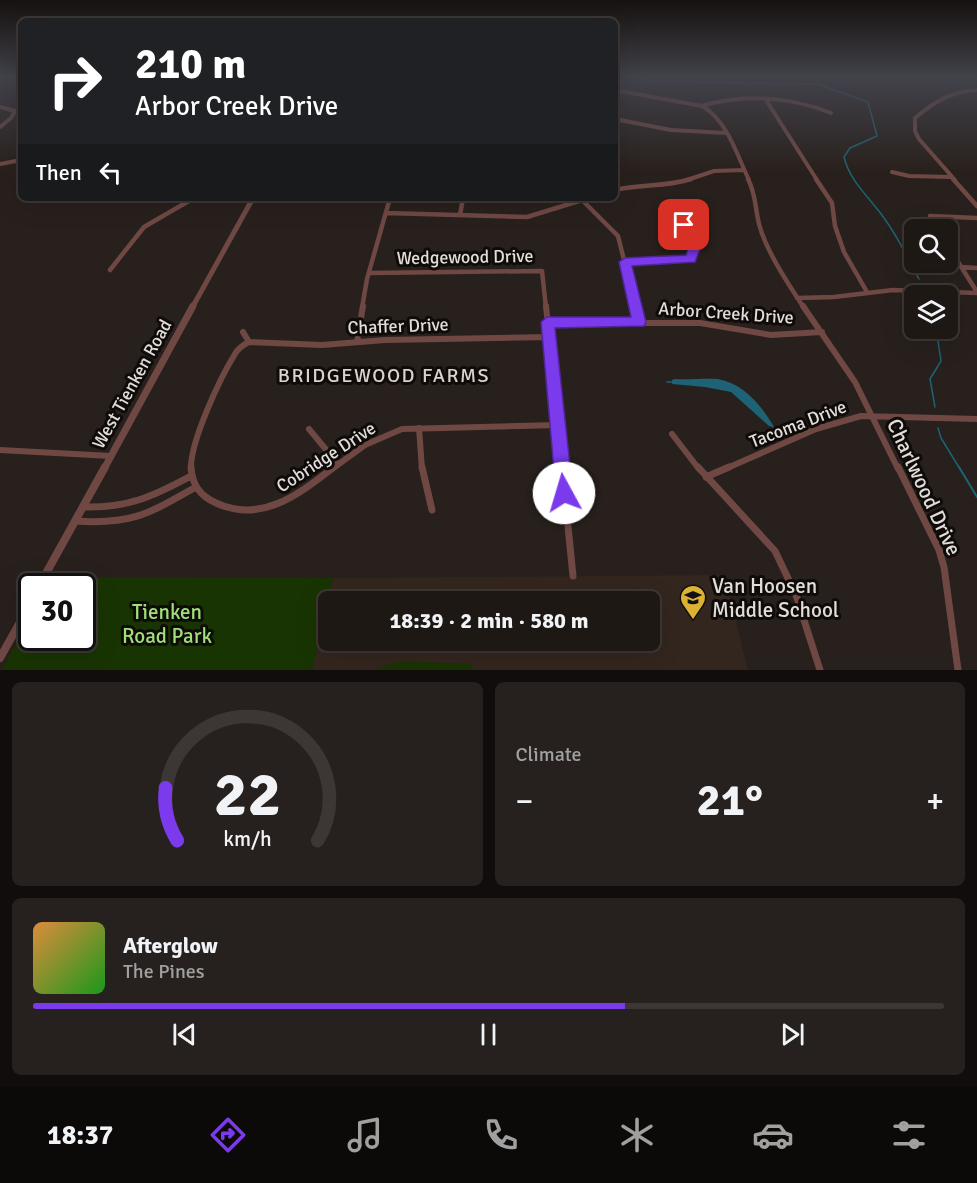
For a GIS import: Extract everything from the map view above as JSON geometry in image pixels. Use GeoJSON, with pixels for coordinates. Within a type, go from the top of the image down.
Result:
{"type":"FeatureCollection","features":[{"type":"Feature","properties":{"kind":"street"},"geometry":{"type":"LineString","coordinates":[[8,109],[18,110]]}},
{"type":"Feature","properties":{"kind":"street"},"geometry":{"type":"LineString","coordinates":[[707,109],[717,116],[744,170],[754,193],[759,225],[785,280],[797,298]]}},
{"type":"Feature","properties":{"kind":"street"},"geometry":{"type":"LineString","coordinates":[[772,109],[832,203],[836,215],[835,228],[845,254],[867,292]]}},
{"type":"Feature","properties":{"kind":"street"},"geometry":{"type":"LineString","coordinates":[[822,109],[831,112]]}},
{"type":"Feature","properties":{"kind":"street"},"geometry":{"type":"LineString","coordinates":[[928,109],[914,121],[919,139],[977,206]]}},
{"type":"Feature","properties":{"kind":"street"},"geometry":{"type":"LineString","coordinates":[[0,127],[11,118],[15,111]]}},
{"type":"Feature","properties":{"kind":"street"},"geometry":{"type":"LineString","coordinates":[[618,120],[671,130],[726,134]]}},
{"type":"Feature","properties":{"kind":"street"},"geometry":{"type":"LineString","coordinates":[[0,164],[18,161]]}},
{"type":"Feature","properties":{"kind":"street"},"geometry":{"type":"LineString","coordinates":[[618,189],[632,186],[672,185],[714,171],[744,170]]}},
{"type":"Feature","properties":{"kind":"street"},"geometry":{"type":"LineString","coordinates":[[892,172],[909,176],[952,177]]}},
{"type":"Feature","properties":{"kind":"street"},"geometry":{"type":"LineString","coordinates":[[110,270],[144,227],[189,201]]}},
{"type":"Feature","properties":{"kind":"street","name":"West Tienken Road"},"geometry":{"type":"LineString","coordinates":[[46,573],[251,201]]}},
{"type":"Feature","properties":{"kind":"street"},"geometry":{"type":"LineString","coordinates":[[357,342],[369,273],[389,201]]}},
{"type":"Feature","properties":{"kind":"street"},"geometry":{"type":"LineString","coordinates":[[460,215],[462,201]]}},
{"type":"Feature","properties":{"kind":"street"},"geometry":{"type":"LineString","coordinates":[[386,213],[527,218],[579,201]]}},
{"type":"Feature","properties":{"kind":"street"},"geometry":{"type":"LineString","coordinates":[[583,201],[614,230],[625,262],[639,322]]}},
{"type":"Feature","properties":{"kind":"street"},"geometry":{"type":"LineString","coordinates":[[932,219],[930,216],[977,218]]}},
{"type":"Feature","properties":{"kind":"street"},"geometry":{"type":"LineString","coordinates":[[625,262],[690,259],[694,249],[684,225]]}},
{"type":"Feature","properties":{"kind":"street"},"geometry":{"type":"LineString","coordinates":[[958,262],[977,293]]}},
{"type":"Feature","properties":{"kind":"street"},"geometry":{"type":"LineString","coordinates":[[961,267],[977,268]]}},
{"type":"Feature","properties":{"kind":"street","name":"Wedgewood Drive"},"geometry":{"type":"LineString","coordinates":[[369,273],[542,271],[573,576]]}},
{"type":"Feature","properties":{"kind":"street","name":"Arbor Creek Drive"},"geometry":{"type":"LineString","coordinates":[[797,298],[834,297],[893,290],[977,293]]}},
{"type":"Feature","properties":{"kind":"street","name":"Arbor Creek Drive"},"geometry":{"type":"LineString","coordinates":[[797,298],[822,332]]}},
{"type":"Feature","properties":{"kind":"street","name":"Arbor Creek Drive"},"geometry":{"type":"LineString","coordinates":[[547,322],[710,323],[771,335],[822,332]]}},
{"type":"Feature","properties":{"kind":"street"},"geometry":{"type":"LineString","coordinates":[[194,481],[190,458],[195,441],[235,353],[249,342],[243,332]]}},
{"type":"Feature","properties":{"kind":"street","name":"Charlwood Drive"},"geometry":{"type":"LineString","coordinates":[[822,332],[845,365],[931,533],[944,567],[958,670]]}},
{"type":"Feature","properties":{"kind":"street","name":"Chaffer Drive"},"geometry":{"type":"LineString","coordinates":[[249,342],[276,341],[322,345],[549,337]]}},
{"type":"Feature","properties":{"kind":"street","name":"Tacoma Drive"},"geometry":{"type":"LineString","coordinates":[[706,477],[816,429],[861,416],[977,419]]}},
{"type":"Feature","properties":{"kind":"street","name":"Cobridge Drive"},"geometry":{"type":"LineString","coordinates":[[194,481],[212,501],[232,510],[268,509],[297,496],[367,444],[395,431],[419,428],[558,425]]}},
{"type":"Feature","properties":{"kind":"street"},"geometry":{"type":"LineString","coordinates":[[419,428],[423,480],[432,510]]}},
{"type":"Feature","properties":{"kind":"street"},"geometry":{"type":"LineString","coordinates":[[309,429],[338,464]]}},
{"type":"Feature","properties":{"kind":"street"},"geometry":{"type":"LineString","coordinates":[[672,434],[706,477],[775,551],[796,595],[820,670]]}},
{"type":"Feature","properties":{"kind":"street"},"geometry":{"type":"LineString","coordinates":[[0,450],[111,456]]}},
{"type":"Feature","properties":{"kind":"street"},"geometry":{"type":"LineString","coordinates":[[83,507],[112,508],[146,501],[194,481]]}},
{"type":"Feature","properties":{"kind":"street"},"geometry":{"type":"LineString","coordinates":[[75,522],[126,520],[147,513],[194,481]]}},
{"type":"Feature","properties":{"kind":"street"},"geometry":{"type":"LineString","coordinates":[[146,501],[147,513]]}},
{"type":"Feature","properties":{"kind":"street"},"geometry":{"type":"LineString","coordinates":[[0,658],[18,626]]}},
{"type":"Feature","properties":{"kind":"shaded area","name":"Van Hoosen Middle School"},"geometry":{"type":"Polygon","coordinates":[[[724,575],[748,670],[312,670],[318,644],[318,651],[660,651],[660,591],[330,591],[333,578],[724,575]]]}},
{"type":"Feature","properties":{"kind":"green space","name":"Tienken Road Park"},"geometry":{"type":"Polygon","coordinates":[[[96,577],[333,578],[330,591],[318,591],[318,644],[312,670],[2,670],[18,639],[18,651],[96,651],[96,577]]]}},
{"type":"Feature","properties":{"kind":"green space"},"geometry":{"type":"Polygon","coordinates":[[[401,661],[472,664],[472,670],[374,670],[401,661]]]}},
{"type":"Feature","properties":{"kind":"water"},"geometry":{"type":"Polygon","coordinates":[[[718,379],[736,385],[758,404],[774,427],[769,426],[731,392],[672,384],[672,380],[718,379]]]}},
{"type":"Feature","properties":{"kind":"waterway"},"geometry":{"type":"LineString","coordinates":[[870,109],[877,136],[850,148],[844,157],[851,174],[889,225],[919,279]]}},
{"type":"Feature","properties":{"kind":"waterway"},"geometry":{"type":"LineString","coordinates":[[935,407],[930,379],[941,361],[938,339]]}},
{"type":"Feature","properties":{"kind":"waterway"},"geometry":{"type":"LineString","coordinates":[[667,382],[672,382]]}},
{"type":"Feature","properties":{"kind":"waterway"},"geometry":{"type":"LineString","coordinates":[[938,428],[941,438],[960,469]]}},
{"type":"Feature","properties":{"kind":"waterway"},"geometry":{"type":"LineString","coordinates":[[959,467],[977,497]]}},
{"type":"Feature","properties":{"kind":"place","name":"Van Hoosen Middle School"},"geometry":{"type":"Point","coordinates":[693,621]}},
{"type":"Feature","properties":{"kind":"district","name":"BRIDGEWOOD FARMS"},"geometry":{"type":"Point","coordinates":[384,375]}},
{"type":"Feature","properties":{"kind":"route"},"geometry":{"type":"LineString","coordinates":[[564,493],[547,322],[639,322],[625,262],[690,259],[694,249],[684,225]]}}]}
